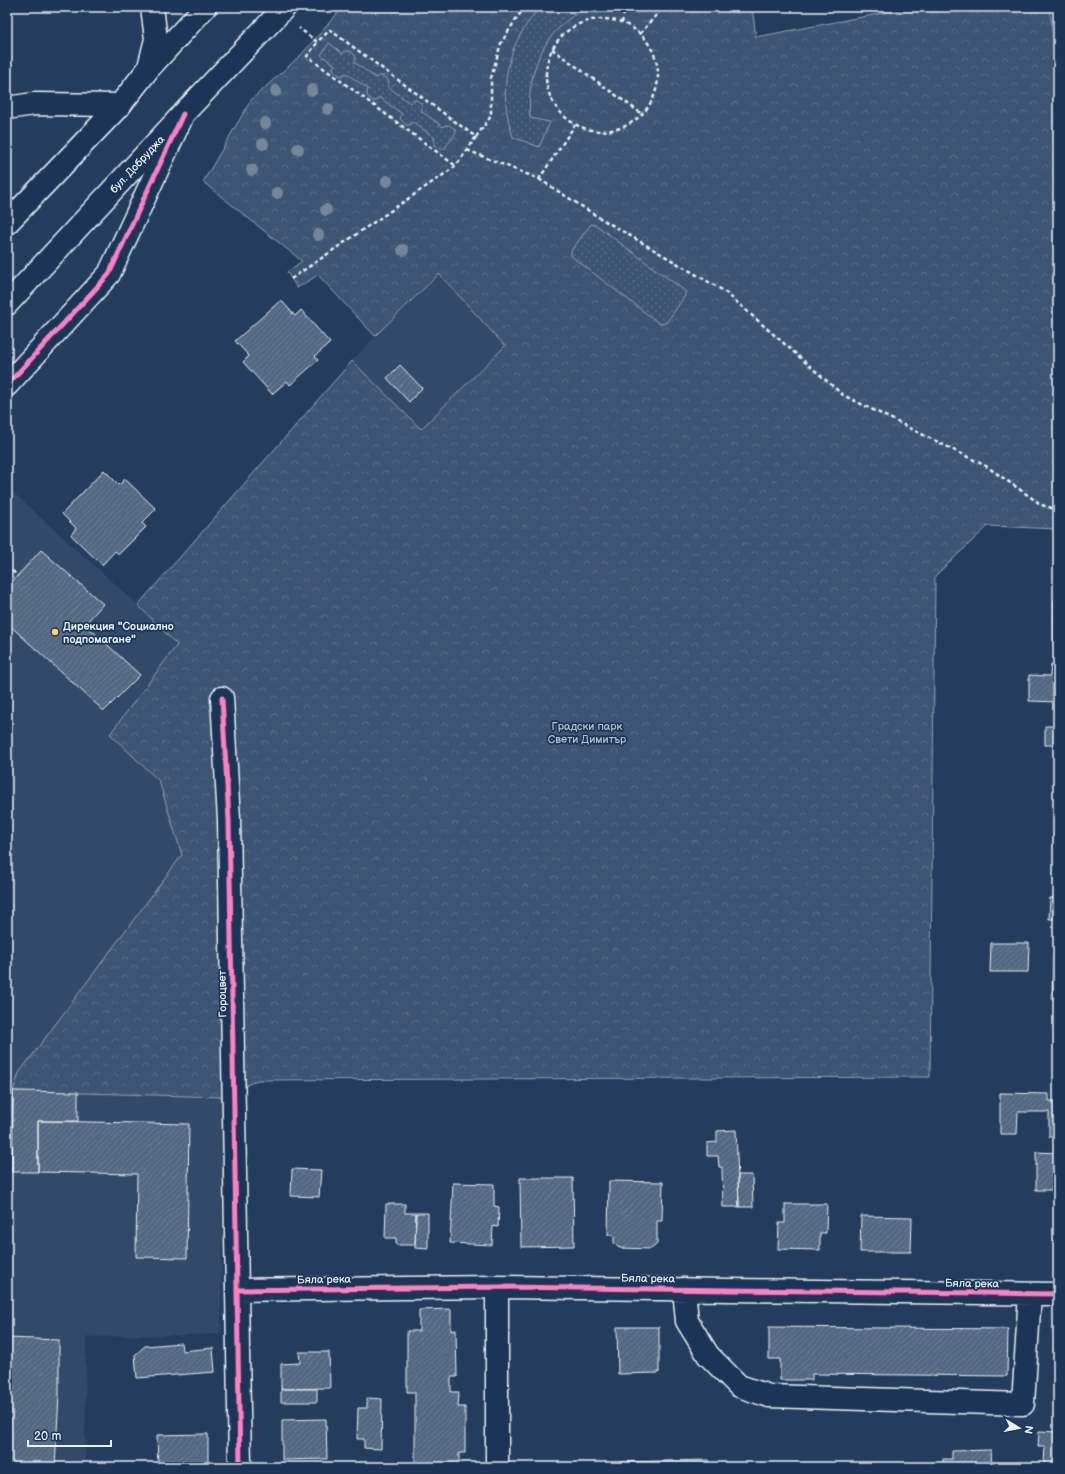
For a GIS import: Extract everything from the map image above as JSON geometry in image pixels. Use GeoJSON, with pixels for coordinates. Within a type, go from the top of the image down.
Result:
{"type":"FeatureCollection","features":[{"type":"Feature","properties":{"kind":"street"},"geometry":{"type":"LineString","coordinates":[[149,68],[156,39],[152,7]]}},
{"type":"Feature","properties":{"kind":"street"},"geometry":{"type":"LineString","coordinates":[[7,223],[120,105],[149,68],[205,7]]}},
{"type":"Feature","properties":{"kind":"street","name":"бул. Добруджа"},"geometry":{"type":"LineString","coordinates":[[7,304],[183,114],[282,10]]}},
{"type":"Feature","properties":{"kind":"street"},"geometry":{"type":"LineString","coordinates":[[7,108],[34,104],[120,105]]}},
{"type":"Feature","properties":{"kind":"street"},"geometry":{"type":"LineString","coordinates":[[7,385],[109,274],[183,114]]}},
{"type":"Feature","properties":{"kind":"street","name":"Гороцвет"},"geometry":{"type":"LineString","coordinates":[[222,698],[229,820],[240,1467]]}},
{"type":"Feature","properties":{"kind":"street"},"geometry":{"type":"LineString","coordinates":[[497,1287],[497,1467]]}},
{"type":"Feature","properties":{"kind":"street","name":"Бяла река"},"geometry":{"type":"LineString","coordinates":[[238,1290],[497,1287],[1058,1294]]}},
{"type":"Feature","properties":{"kind":"street"},"geometry":{"type":"LineString","coordinates":[[684,1289],[687,1321],[708,1355],[739,1386],[770,1396],[1022,1404],[1030,1294]]}},
{"type":"Feature","properties":{"kind":"path"},"geometry":{"type":"LineString","coordinates":[[291,279],[456,166],[491,116],[491,78],[501,43],[518,16],[526,7]]}},
{"type":"Feature","properties":{"kind":"path"},"geometry":{"type":"LineString","coordinates":[[622,23],[625,7]]}},
{"type":"Feature","properties":{"kind":"path"},"geometry":{"type":"LineString","coordinates":[[640,34],[663,7]]}},
{"type":"Feature","properties":{"kind":"path"},"geometry":{"type":"LineString","coordinates":[[282,10],[317,42]]}},
{"type":"Feature","properties":{"kind":"path"},"geometry":{"type":"LineString","coordinates":[[600,19],[622,23],[640,34],[649,46],[655,59],[658,74],[656,88],[651,102],[642,114],[631,123],[617,129],[603,131],[589,130],[575,125],[554,105],[548,91],[546,77],[547,63],[552,49],[561,37],[572,28],[585,22],[600,19]]}},
{"type":"Feature","properties":{"kind":"path"},"geometry":{"type":"LineString","coordinates":[[456,166],[307,56],[317,42],[330,30],[476,137]]}},
{"type":"Feature","properties":{"kind":"path"},"geometry":{"type":"LineString","coordinates":[[552,49],[642,114]]}},
{"type":"Feature","properties":{"kind":"path"},"geometry":{"type":"LineString","coordinates":[[539,179],[575,125]]}},
{"type":"Feature","properties":{"kind":"path"},"geometry":{"type":"LineString","coordinates":[[467,150],[539,179],[600,218],[724,291],[843,395],[986,466],[1042,505],[1058,510]]}},
{"type":"Feature","properties":{"kind":"path"},"geometry":{"type":"LineString","coordinates":[[7,566],[18,576]]}},
{"type":"Feature","properties":{"kind":"shaded area"},"geometry":{"type":"Polygon","coordinates":[[[439,274],[505,346],[421,429],[352,361],[375,336],[439,274]]]}},
{"type":"Feature","properties":{"kind":"shaded area"},"geometry":{"type":"Polygon","coordinates":[[[7,487],[138,605],[177,645],[110,734],[160,781],[182,855],[19,1073],[13,1091],[223,1097],[221,1334],[86,1337],[85,1467],[7,1467],[7,487]]]}},
{"type":"Feature","properties":{"kind":"green space","name":"Градски парк Свети Димитър"},"geometry":{"type":"Polygon","coordinates":[[[343,7],[752,7],[756,37],[915,7],[1049,7],[1058,67],[1058,529],[988,526],[935,576],[930,1077],[257,1080],[223,1097],[13,1091],[19,1073],[182,855],[159,781],[110,734],[177,645],[138,605],[352,361],[421,429],[505,346],[439,274],[375,336],[318,275],[297,288],[287,272],[302,261],[203,182],[251,100],[301,55],[343,7]]]}},
{"type":"Feature","properties":{"kind":"green space"},"geometry":{"type":"Polygon","coordinates":[[[541,7],[587,7],[572,16],[559,27],[541,53],[535,68],[531,84],[530,118],[550,122],[539,147],[513,137],[508,119],[506,85],[508,68],[520,36],[529,21],[541,7]]]}},
{"type":"Feature","properties":{"kind":"green space"},"geometry":{"type":"Polygon","coordinates":[[[329,43],[343,54],[345,51],[350,51],[355,55],[356,59],[354,62],[376,78],[378,76],[382,76],[388,80],[389,84],[387,86],[410,103],[412,100],[416,100],[422,104],[421,111],[443,127],[445,125],[449,125],[455,129],[456,133],[444,149],[434,145],[435,138],[413,122],[410,125],[407,125],[401,120],[400,117],[402,114],[379,97],[377,100],[373,101],[367,96],[368,89],[346,73],[340,76],[333,68],[335,65],[321,55],[329,43]]]}},
{"type":"Feature","properties":{"kind":"green space"},"geometry":{"type":"Polygon","coordinates":[[[591,224],[596,225],[685,291],[685,296],[666,323],[660,324],[571,256],[571,251],[591,224]]]}},
{"type":"Feature","properties":{"kind":"building"},"geometry":{"type":"Polygon","coordinates":[[[281,300],[295,316],[301,310],[330,343],[315,356],[318,360],[290,385],[287,381],[272,394],[243,362],[249,356],[235,341],[281,300]]]}},
{"type":"Feature","properties":{"kind":"building"},"geometry":{"type":"Polygon","coordinates":[[[400,365],[422,388],[409,402],[387,378],[400,365]]]}},
{"type":"Feature","properties":{"kind":"building"},"geometry":{"type":"Polygon","coordinates":[[[104,470],[119,485],[125,479],[156,509],[142,523],[146,527],[119,554],[115,551],[102,565],[71,535],[76,528],[62,514],[104,470]]]}},
{"type":"Feature","properties":{"kind":"building","name":"Дирекция \"Социално подпомагане\""},"geometry":{"type":"Polygon","coordinates":[[[41,550],[103,604],[85,624],[140,675],[104,711],[7,623],[7,587],[41,550]]]}},
{"type":"Feature","properties":{"kind":"building"},"geometry":{"type":"Polygon","coordinates":[[[1054,600],[1058,600],[1058,618],[1054,618],[1054,600]]]}},
{"type":"Feature","properties":{"kind":"building"},"geometry":{"type":"Polygon","coordinates":[[[1054,618],[1058,618],[1058,646],[1054,646],[1054,618]]]}},
{"type":"Feature","properties":{"kind":"building"},"geometry":{"type":"Polygon","coordinates":[[[1051,664],[1058,664],[1058,702],[1029,701],[1029,675],[1050,676],[1051,664]]]}},
{"type":"Feature","properties":{"kind":"building"},"geometry":{"type":"Polygon","coordinates":[[[1045,726],[1058,726],[1058,766],[1055,766],[1056,745],[1045,745],[1045,726]]]}},
{"type":"Feature","properties":{"kind":"building"},"geometry":{"type":"Polygon","coordinates":[[[1050,898],[1058,898],[1058,919],[1049,919],[1050,898]]]}},
{"type":"Feature","properties":{"kind":"building"},"geometry":{"type":"Polygon","coordinates":[[[991,943],[1029,943],[1028,972],[990,972],[991,943]]]}},
{"type":"Feature","properties":{"kind":"building"},"geometry":{"type":"Polygon","coordinates":[[[1053,959],[1058,959],[1058,999],[1052,999],[1053,959]]]}},
{"type":"Feature","properties":{"kind":"building"},"geometry":{"type":"Polygon","coordinates":[[[7,1090],[13,1091],[12,1172],[7,1172],[7,1090]]]}},
{"type":"Feature","properties":{"kind":"building"},"geometry":{"type":"Polygon","coordinates":[[[13,1091],[78,1092],[78,1121],[38,1121],[38,1172],[12,1172],[13,1091]]]}},
{"type":"Feature","properties":{"kind":"building"},"geometry":{"type":"Polygon","coordinates":[[[1000,1093],[1049,1094],[1049,1101],[1058,1101],[1058,1137],[1049,1137],[1049,1112],[1018,1112],[1017,1134],[1000,1134],[1000,1093]]]}},
{"type":"Feature","properties":{"kind":"building"},"geometry":{"type":"Polygon","coordinates":[[[38,1121],[189,1124],[187,1258],[136,1257],[137,1174],[38,1172],[38,1121]]]}},
{"type":"Feature","properties":{"kind":"building"},"geometry":{"type":"Polygon","coordinates":[[[736,1130],[739,1207],[723,1207],[722,1167],[719,1167],[718,1156],[707,1156],[707,1143],[717,1142],[717,1131],[736,1130]]]}},
{"type":"Feature","properties":{"kind":"building"},"geometry":{"type":"Polygon","coordinates":[[[1036,1152],[1058,1153],[1058,1190],[1036,1190],[1036,1152]]]}},
{"type":"Feature","properties":{"kind":"building"},"geometry":{"type":"Polygon","coordinates":[[[292,1169],[321,1170],[319,1197],[291,1196],[292,1169]]]}},
{"type":"Feature","properties":{"kind":"building"},"geometry":{"type":"Polygon","coordinates":[[[738,1175],[752,1175],[753,1207],[739,1207],[738,1175]]]}},
{"type":"Feature","properties":{"kind":"building"},"geometry":{"type":"Polygon","coordinates":[[[520,1178],[573,1178],[574,1246],[521,1247],[520,1178]]]}},
{"type":"Feature","properties":{"kind":"building"},"geometry":{"type":"Polygon","coordinates":[[[609,1181],[663,1182],[662,1221],[657,1221],[657,1244],[651,1249],[619,1248],[614,1243],[614,1235],[608,1235],[609,1181]]]}},
{"type":"Feature","properties":{"kind":"building"},"geometry":{"type":"Polygon","coordinates":[[[453,1183],[494,1184],[494,1206],[499,1207],[498,1227],[493,1226],[492,1245],[450,1243],[453,1183]]]}},
{"type":"Feature","properties":{"kind":"building"},"geometry":{"type":"Polygon","coordinates":[[[386,1204],[405,1204],[405,1213],[416,1213],[415,1245],[396,1245],[396,1238],[385,1238],[386,1204]]]}},
{"type":"Feature","properties":{"kind":"building"},"geometry":{"type":"Polygon","coordinates":[[[785,1204],[827,1204],[826,1233],[820,1233],[820,1250],[778,1249],[779,1223],[785,1223],[785,1204]]]}},
{"type":"Feature","properties":{"kind":"building"},"geometry":{"type":"Polygon","coordinates":[[[416,1213],[428,1213],[428,1249],[415,1248],[416,1213]]]}},
{"type":"Feature","properties":{"kind":"building"},"geometry":{"type":"Polygon","coordinates":[[[861,1216],[912,1217],[911,1252],[860,1252],[861,1216]]]}},
{"type":"Feature","properties":{"kind":"building"},"geometry":{"type":"Polygon","coordinates":[[[1056,1218],[1058,1218],[1058,1261],[1055,1261],[1056,1218]]]}},
{"type":"Feature","properties":{"kind":"building"},"geometry":{"type":"Polygon","coordinates":[[[451,1309],[451,1331],[456,1330],[457,1377],[451,1377],[451,1392],[459,1392],[458,1407],[465,1407],[465,1453],[459,1453],[459,1467],[415,1467],[415,1392],[407,1392],[407,1331],[419,1331],[419,1310],[451,1309]]]}},
{"type":"Feature","properties":{"kind":"building"},"geometry":{"type":"Polygon","coordinates":[[[617,1327],[659,1327],[659,1373],[618,1374],[617,1327]]]}},
{"type":"Feature","properties":{"kind":"building"},"geometry":{"type":"Polygon","coordinates":[[[769,1327],[1008,1329],[1007,1376],[812,1374],[812,1380],[780,1380],[780,1359],[769,1359],[769,1327]]]}},
{"type":"Feature","properties":{"kind":"building"},"geometry":{"type":"Polygon","coordinates":[[[7,1338],[59,1340],[59,1395],[55,1467],[7,1467],[7,1338]]]}},
{"type":"Feature","properties":{"kind":"building"},"geometry":{"type":"Polygon","coordinates":[[[181,1343],[182,1351],[213,1348],[215,1372],[137,1378],[135,1355],[145,1346],[181,1343]]]}},
{"type":"Feature","properties":{"kind":"building"},"geometry":{"type":"Polygon","coordinates":[[[299,1352],[329,1352],[330,1388],[281,1389],[281,1364],[300,1363],[299,1352]]]}},
{"type":"Feature","properties":{"kind":"building"},"geometry":{"type":"Polygon","coordinates":[[[281,1389],[317,1389],[317,1402],[281,1402],[281,1389]]]}},
{"type":"Feature","properties":{"kind":"building"},"geometry":{"type":"Polygon","coordinates":[[[367,1398],[382,1399],[381,1449],[364,1448],[364,1439],[357,1439],[358,1408],[367,1408],[367,1398]]]}},
{"type":"Feature","properties":{"kind":"building"},"geometry":{"type":"Polygon","coordinates":[[[326,1419],[327,1459],[282,1460],[282,1420],[326,1419]]]}},
{"type":"Feature","properties":{"kind":"building"},"geometry":{"type":"Polygon","coordinates":[[[1039,1431],[1058,1432],[1058,1465],[1044,1464],[1045,1447],[1038,1447],[1039,1431]]]}},
{"type":"Feature","properties":{"kind":"building"},"geometry":{"type":"Polygon","coordinates":[[[208,1434],[208,1467],[158,1467],[157,1435],[208,1434]]]}},
{"type":"Feature","properties":{"kind":"building"},"geometry":{"type":"Polygon","coordinates":[[[991,1450],[992,1467],[943,1467],[943,1459],[952,1459],[952,1451],[991,1450]]]}},
{"type":"Feature","properties":{"kind":"building"},"geometry":{"type":"Polygon","coordinates":[[[709,1460],[709,1467],[620,1467],[620,1462],[709,1460]]]}},
{"type":"Feature","properties":{"kind":"cycle path"},"geometry":{"type":"LineString","coordinates":[[7,385],[109,274],[183,114]]}},
{"type":"Feature","properties":{"kind":"cycle path"},"geometry":{"type":"LineString","coordinates":[[222,698],[229,820],[240,1467]]}},
{"type":"Feature","properties":{"kind":"cycle path"},"geometry":{"type":"LineString","coordinates":[[238,1290],[497,1287],[1058,1294]]}},
{"type":"Feature","properties":{"kind":"place","name":"Дирекция \"Социално подпомагане\""},"geometry":{"type":"Point","coordinates":[55,632]}}]}
